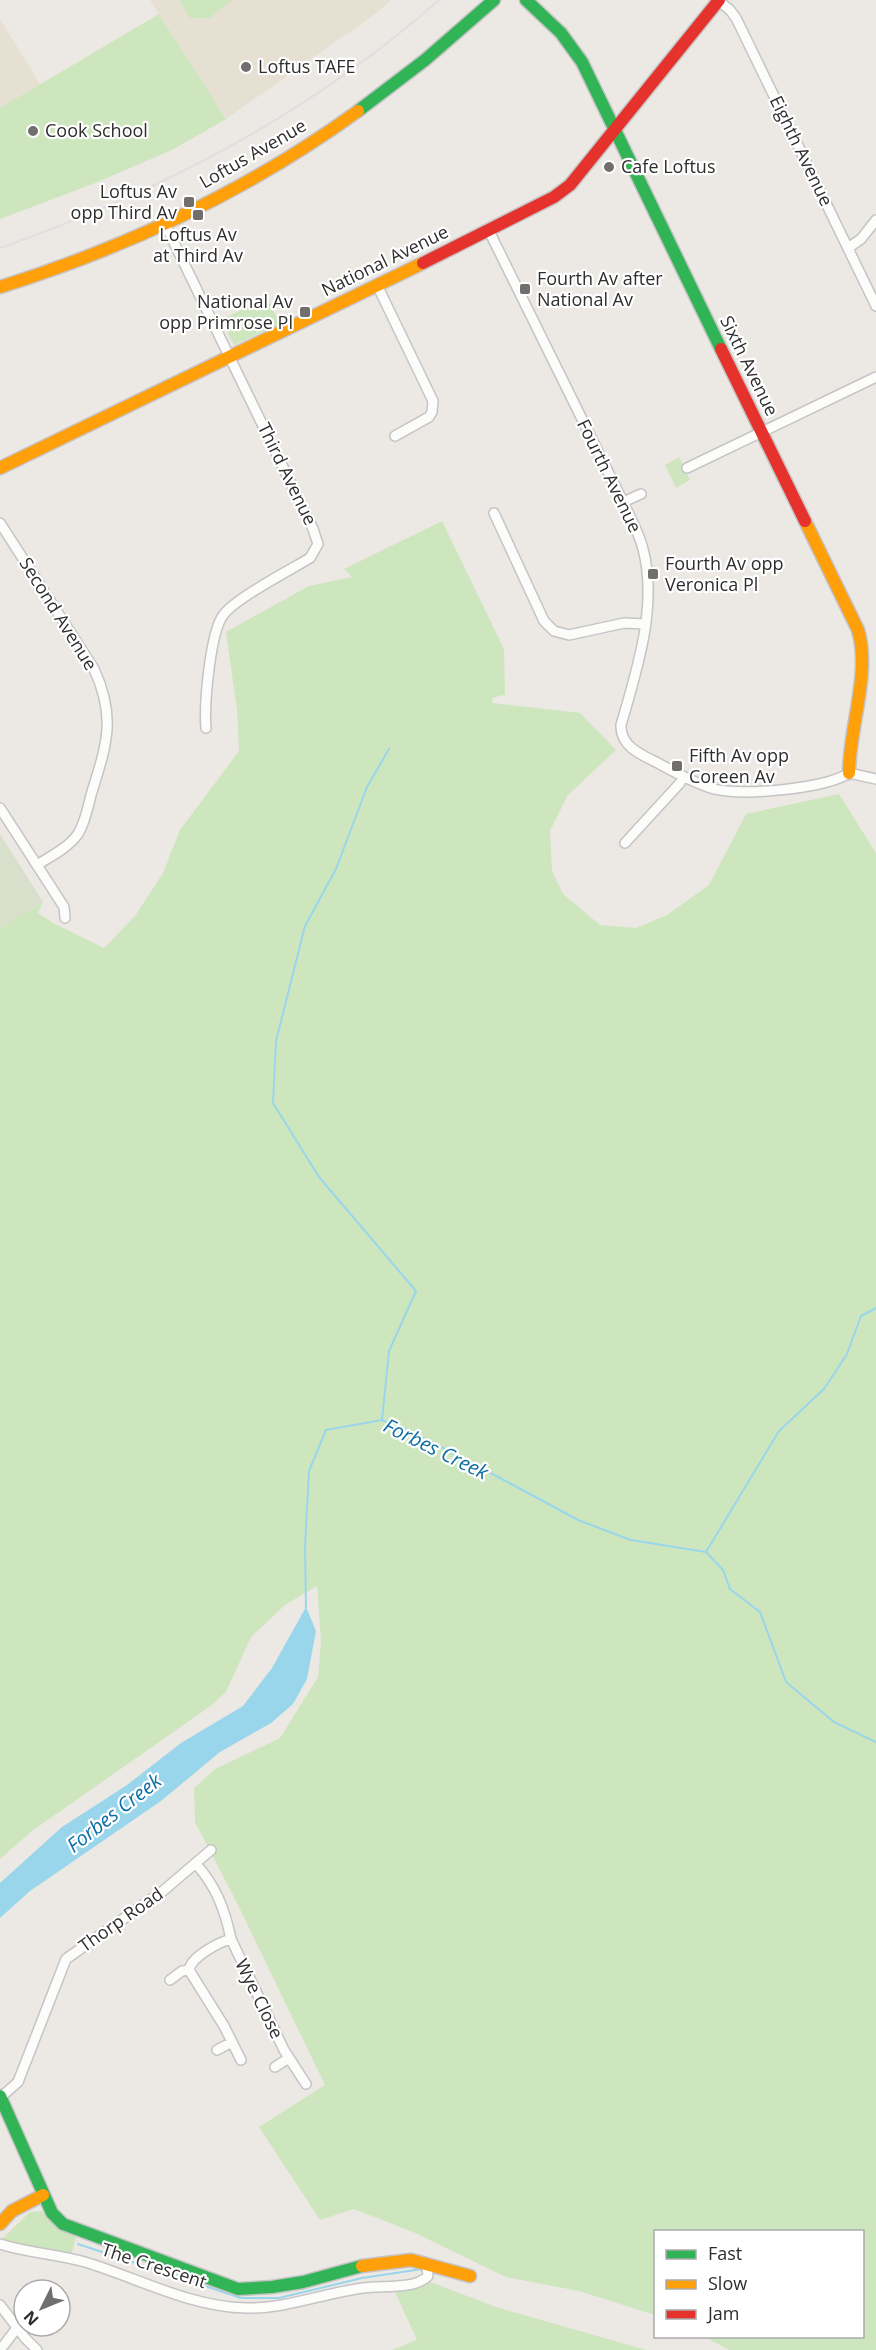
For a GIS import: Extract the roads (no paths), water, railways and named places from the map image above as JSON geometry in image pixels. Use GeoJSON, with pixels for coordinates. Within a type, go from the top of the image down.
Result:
{"type":"FeatureCollection","features":[{"type":"Feature","properties":{"kind":"street","name":"Loftus Avenue"},"geometry":{"type":"LineString","coordinates":[[0,287],[65,265],[165,224],[246,182],[342,122],[409,73],[494,0]]}},
{"type":"Feature","properties":{"kind":"street","name":"Sixth Avenue"},"geometry":{"type":"LineString","coordinates":[[526,0],[572,46],[858,630],[862,643],[862,666],[849,757],[849,773]]}},
{"type":"Feature","properties":{"kind":"street","name":"National Avenue"},"geometry":{"type":"LineString","coordinates":[[0,468],[489,231],[554,197],[570,185],[719,0]]}},
{"type":"Feature","properties":{"kind":"street","name":"Eighth Avenue"},"geometry":{"type":"LineString","coordinates":[[719,0],[736,18],[876,306]]}},
{"type":"Feature","properties":{"kind":"street"},"geometry":{"type":"LineString","coordinates":[[848,248],[861,239],[876,220]]}},
{"type":"Feature","properties":{"kind":"street","name":"Third Avenue"},"geometry":{"type":"LineString","coordinates":[[165,224],[314,530],[318,544],[310,558],[232,606],[218,622],[206,706],[206,728]]}},
{"type":"Feature","properties":{"kind":"street","name":"Fourth Avenue"},"geometry":{"type":"LineString","coordinates":[[489,231],[643,547],[648,585],[640,661],[621,725],[622,737],[629,746],[642,755],[683,776]]}},
{"type":"Feature","properties":{"kind":"street"},"geometry":{"type":"LineString","coordinates":[[377,285],[434,401],[429,417],[395,436]]}},
{"type":"Feature","properties":{"kind":"street"},"geometry":{"type":"LineString","coordinates":[[687,468],[876,377]]}},
{"type":"Feature","properties":{"kind":"street"},"geometry":{"type":"LineString","coordinates":[[623,502],[641,494]]}},
{"type":"Feature","properties":{"kind":"street"},"geometry":{"type":"LineString","coordinates":[[494,513],[521,567],[544,621],[554,632],[569,635],[624,623],[644,624]]}},
{"type":"Feature","properties":{"kind":"street","name":"Second Avenue"},"geometry":{"type":"LineString","coordinates":[[0,523],[88,658],[99,680],[108,725],[104,752],[79,832],[64,847],[37,865]]}},
{"type":"Feature","properties":{"kind":"street"},"geometry":{"type":"LineString","coordinates":[[625,843],[680,783],[683,776],[707,787],[734,792],[816,786],[842,778],[849,773],[876,779]]}},
{"type":"Feature","properties":{"kind":"street"},"geometry":{"type":"LineString","coordinates":[[0,808],[37,865],[69,907],[65,918]]}},
{"type":"Feature","properties":{"kind":"street","name":"Thorp Road"},"geometry":{"type":"LineString","coordinates":[[1,2097],[18,2082],[66,1959],[163,1891],[211,1850]]}},
{"type":"Feature","properties":{"kind":"street","name":"Wye Close"},"geometry":{"type":"LineString","coordinates":[[196,1864],[217,1893],[238,1957],[289,2058],[306,2084]]}},
{"type":"Feature","properties":{"kind":"street","name":"Wye Close"},"geometry":{"type":"LineString","coordinates":[[170,1980],[182,1971],[189,1970],[192,1963],[213,1946],[231,1938]]}},
{"type":"Feature","properties":{"kind":"street"},"geometry":{"type":"LineString","coordinates":[[189,1970],[241,2060]]}},
{"type":"Feature","properties":{"kind":"street"},"geometry":{"type":"LineString","coordinates":[[217,2050],[232,2042]]}},
{"type":"Feature","properties":{"kind":"street","name":"Wye Close"},"geometry":{"type":"LineString","coordinates":[[274,2067],[289,2058]]}},
{"type":"Feature","properties":{"kind":"street","name":"The Crescent"},"geometry":{"type":"LineString","coordinates":[[1,2097],[43,2195],[52,2213],[63,2224],[238,2289],[293,2284],[362,2266],[411,2260],[470,2276]]}},
{"type":"Feature","properties":{"kind":"street"},"geometry":{"type":"LineString","coordinates":[[0,2224],[12,2211],[43,2195]]}},
{"type":"Feature","properties":{"kind":"street","name":"The Crescent"},"geometry":{"type":"LineString","coordinates":[[0,2244],[24,2252],[82,2261],[184,2298],[244,2308],[289,2303],[362,2288],[414,2284],[423,2281],[428,2276],[427,2266]]}},
{"type":"Feature","properties":{"kind":"street"},"geometry":{"type":"LineString","coordinates":[[0,2305],[12,2321]]}},
{"type":"Feature","properties":{"kind":"street"},"geometry":{"type":"LineString","coordinates":[[0,2350],[12,2334]]}},
{"type":"Feature","properties":{"kind":"street"},"geometry":{"type":"LineString","coordinates":[[26,2338],[37,2350]]}},
{"type":"Feature","properties":{"kind":"water","name":"Forbes Creek"},"geometry":{"type":"Polygon","coordinates":[[[306,1607],[316,1631],[307,1679],[293,1704],[271,1723],[220,1752],[161,1801],[30,1891],[0,1918],[0,1883],[62,1827],[127,1785],[181,1743],[243,1706],[272,1668],[306,1607]]]}},
{"type":"Feature","properties":{"kind":"waterway"},"geometry":{"type":"LineString","coordinates":[[382,1420],[389,1351],[416,1291],[319,1177],[273,1103],[276,1041],[305,926],[336,869],[367,787],[389,749]]}},
{"type":"Feature","properties":{"kind":"waterway"},"geometry":{"type":"LineString","coordinates":[[706,1552],[779,1431],[824,1389],[847,1354],[861,1316],[876,1308]]}},
{"type":"Feature","properties":{"kind":"waterway","name":"Forbes Creek"},"geometry":{"type":"LineString","coordinates":[[306,1608],[305,1546],[309,1471],[326,1430],[382,1420],[408,1430],[578,1520],[631,1540],[706,1552],[723,1570],[730,1589],[760,1612],[786,1682],[834,1722],[876,1742]]}},
{"type":"Feature","properties":{"kind":"waterway"},"geometry":{"type":"LineString","coordinates":[[78,2244],[241,2298],[279,2298],[362,2278],[422,2269]]}},
{"type":"Feature","properties":{"kind":"railway"},"geometry":{"type":"LineString","coordinates":[[0,248],[119,201],[232,145],[286,114],[338,79],[439,0]]}},
{"type":"Feature","properties":{"kind":"place","name":"Loftus TAFE"},"geometry":{"type":"Point","coordinates":[246,67]}},
{"type":"Feature","properties":{"kind":"place","name":"Cook School"},"geometry":{"type":"Point","coordinates":[33,131]}},
{"type":"Feature","properties":{"kind":"place","name":"Cafe Loftus"},"geometry":{"type":"Point","coordinates":[609,167]}},
{"type":"Feature","properties":{"kind":"place","name":"Loftus Av opp Third Av"},"geometry":{"type":"Point","coordinates":[189,202]}},
{"type":"Feature","properties":{"kind":"place","name":"Loftus Av at Third Av"},"geometry":{"type":"Point","coordinates":[198,215]}},
{"type":"Feature","properties":{"kind":"place","name":"Fourth Av after National Av"},"geometry":{"type":"Point","coordinates":[525,289]}},
{"type":"Feature","properties":{"kind":"place","name":"National Av opp Primrose Pl"},"geometry":{"type":"Point","coordinates":[305,312]}},
{"type":"Feature","properties":{"kind":"place","name":"Fourth Av opp Veronica Pl"},"geometry":{"type":"Point","coordinates":[653,574]}},
{"type":"Feature","properties":{"kind":"place","name":"Fifth Av opp Coreen Av"},"geometry":{"type":"Point","coordinates":[677,766]}}]}
